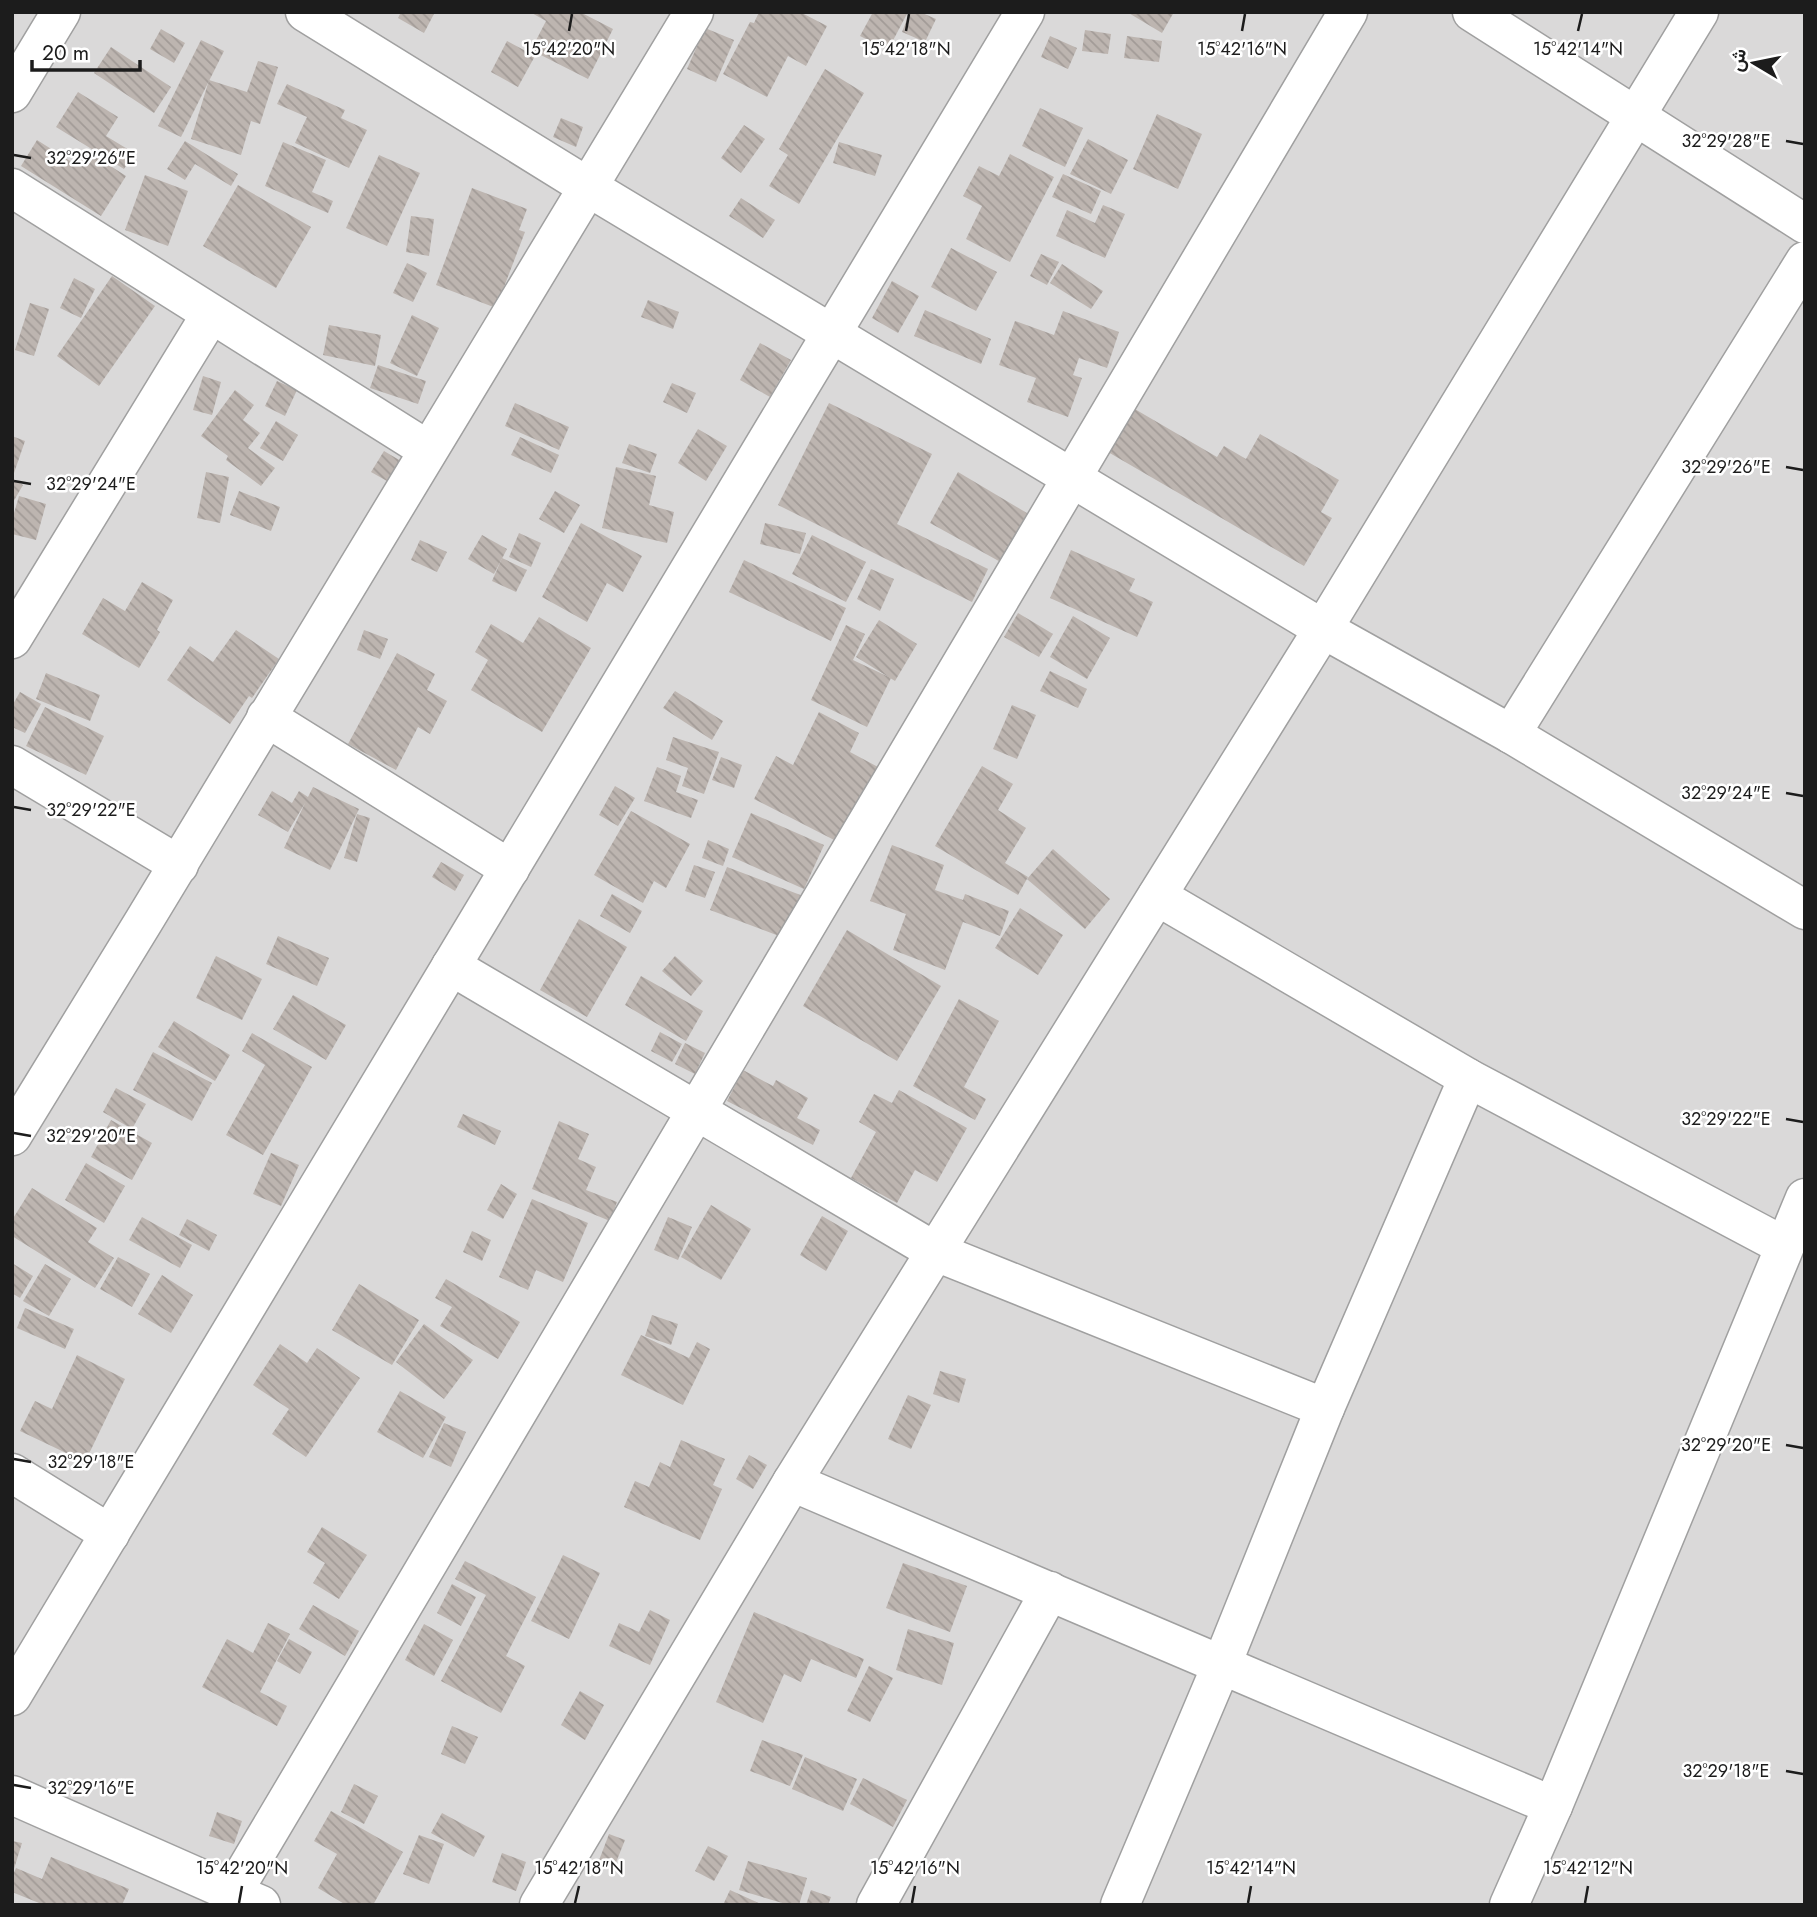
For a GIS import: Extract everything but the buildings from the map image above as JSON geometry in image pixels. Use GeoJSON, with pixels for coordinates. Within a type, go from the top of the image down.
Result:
{"type":"FeatureCollection","features":[{"type":"Feature","properties":{"kind":"street"},"geometry":{"type":"LineString","coordinates":[[12,93],[61,12]]}},
{"type":"Feature","properties":{"kind":"street"},"geometry":{"type":"LineString","coordinates":[[304,12],[350,23],[588,187],[1323,629],[1511,734],[1805,910]]}},
{"type":"Feature","properties":{"kind":"street"},"geometry":{"type":"LineString","coordinates":[[12,1136],[180,865],[266,717],[694,12]]}},
{"type":"Feature","properties":{"kind":"street"},"geometry":{"type":"LineString","coordinates":[[12,1696],[1025,12]]}},
{"type":"Feature","properties":{"kind":"street"},"geometry":{"type":"LineString","coordinates":[[12,1795],[248,1900],[695,1111],[1348,12]]}},
{"type":"Feature","properties":{"kind":"street"},"geometry":{"type":"LineString","coordinates":[[1472,12],[1805,224]]}},
{"type":"Feature","properties":{"kind":"street"},"geometry":{"type":"LineString","coordinates":[[539,1905],[792,1482],[1323,629],[1699,12]]}},
{"type":"Feature","properties":{"kind":"street"},"geometry":{"type":"LineString","coordinates":[[12,188],[428,450]]}},
{"type":"Feature","properties":{"kind":"street"},"geometry":{"type":"LineString","coordinates":[[1511,734],[1805,261]]}},
{"type":"Feature","properties":{"kind":"street"},"geometry":{"type":"LineString","coordinates":[[12,639],[211,314]]}},
{"type":"Feature","properties":{"kind":"street"},"geometry":{"type":"LineString","coordinates":[[266,717],[510,869]]}},
{"type":"Feature","properties":{"kind":"street"},"geometry":{"type":"LineString","coordinates":[[12,765],[180,865]]}},
{"type":"Feature","properties":{"kind":"street"},"geometry":{"type":"LineString","coordinates":[[1157,897],[1468,1077],[1784,1246]]}},
{"type":"Feature","properties":{"kind":"street"},"geometry":{"type":"LineString","coordinates":[[451,966],[936,1252],[1325,1408]]}},
{"type":"Feature","properties":{"kind":"street"},"geometry":{"type":"LineString","coordinates":[[1120,1905],[1222,1664],[1325,1408],[1468,1077]]}},
{"type":"Feature","properties":{"kind":"street"},"geometry":{"type":"LineString","coordinates":[[1509,1905],[1805,1198]]}},
{"type":"Feature","properties":{"kind":"street"},"geometry":{"type":"LineString","coordinates":[[12,1473],[110,1534]]}},
{"type":"Feature","properties":{"kind":"street"},"geometry":{"type":"LineString","coordinates":[[792,1482],[1552,1806]]}},
{"type":"Feature","properties":{"kind":"street"},"geometry":{"type":"LineString","coordinates":[[876,1905],[1050,1591]]}},
{"type":"Feature","properties":{"kind":"shaded area"},"geometry":{"type":"Polygon","coordinates":[[[12,12],[1805,12],[1805,1905],[12,1905],[12,12]]]}}]}
